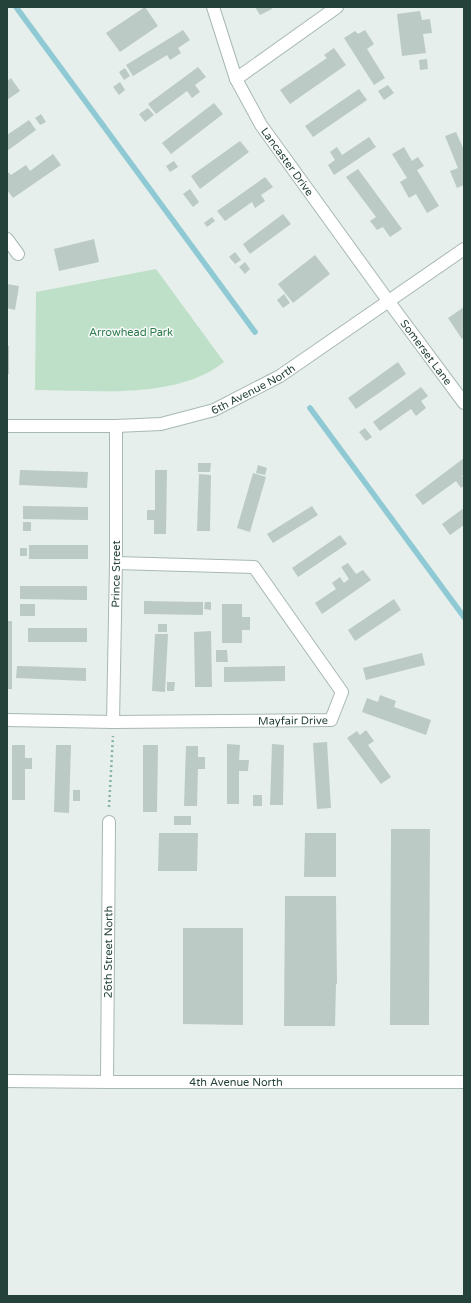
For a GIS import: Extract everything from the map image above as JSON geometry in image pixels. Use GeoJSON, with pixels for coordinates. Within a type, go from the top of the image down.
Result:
{"type":"FeatureCollection","features":[{"type":"Feature","properties":{"kind":"street","name":"Lancaster Drive"},"geometry":{"type":"LineString","coordinates":[[212,7],[236,79],[261,125],[389,302]]}},
{"type":"Feature","properties":{"kind":"street"},"geometry":{"type":"LineString","coordinates":[[236,79],[337,7]]}},
{"type":"Feature","properties":{"kind":"street"},"geometry":{"type":"LineString","coordinates":[[7,239],[18,254]]}},
{"type":"Feature","properties":{"kind":"street","name":"6th Avenue North"},"geometry":{"type":"LineString","coordinates":[[7,426],[116,426],[160,424],[214,410],[280,376],[464,249]]}},
{"type":"Feature","properties":{"kind":"street","name":"Somerset Lane"},"geometry":{"type":"LineString","coordinates":[[389,302],[464,403]]}},
{"type":"Feature","properties":{"kind":"street","name":"Prince Street"},"geometry":{"type":"LineString","coordinates":[[113,722],[116,563],[116,426]]}},
{"type":"Feature","properties":{"kind":"street","name":"Mayfair Drive"},"geometry":{"type":"LineString","coordinates":[[7,720],[113,722],[331,720],[342,692],[254,567],[116,563]]}},
{"type":"Feature","properties":{"kind":"street","name":"26th Street North"},"geometry":{"type":"LineString","coordinates":[[107,1082],[109,822]]}},
{"type":"Feature","properties":{"kind":"street","name":"4th Avenue North"},"geometry":{"type":"LineString","coordinates":[[7,1081],[464,1082]]}},
{"type":"Feature","properties":{"kind":"path"},"geometry":{"type":"LineString","coordinates":[[109,822],[113,722]]}},
{"type":"Feature","properties":{"kind":"green space","name":"Arrowhead Park"},"geometry":{"type":"Polygon","coordinates":[[[156,269],[224,362],[205,374],[186,382],[165,387],[122,391],[35,390],[36,292],[156,269]]]}},
{"type":"Feature","properties":{"kind":"building"},"geometry":{"type":"Polygon","coordinates":[[[145,7],[158,26],[120,52],[106,33],[145,7]]]}},
{"type":"Feature","properties":{"kind":"building"},"geometry":{"type":"Polygon","coordinates":[[[255,7],[271,7],[272,9],[260,15],[255,7]]]}},
{"type":"Feature","properties":{"kind":"building"},"geometry":{"type":"Polygon","coordinates":[[[420,11],[422,20],[430,19],[432,33],[423,34],[426,53],[402,56],[397,14],[420,11]]]}},
{"type":"Feature","properties":{"kind":"building"},"geometry":{"type":"Polygon","coordinates":[[[183,30],[190,40],[178,48],[181,53],[170,60],[167,55],[133,76],[126,65],[183,30]]]}},
{"type":"Feature","properties":{"kind":"building"},"geometry":{"type":"Polygon","coordinates":[[[365,30],[374,44],[367,49],[385,78],[374,85],[344,38],[355,31],[358,34],[365,30]]]}},
{"type":"Feature","properties":{"kind":"building"},"geometry":{"type":"Polygon","coordinates":[[[334,48],[346,65],[290,104],[280,90],[327,58],[324,55],[334,48]]]}},
{"type":"Feature","properties":{"kind":"building"},"geometry":{"type":"Polygon","coordinates":[[[427,59],[428,69],[420,70],[419,60],[427,59]]]}},
{"type":"Feature","properties":{"kind":"building"},"geometry":{"type":"Polygon","coordinates":[[[198,67],[206,77],[195,85],[200,92],[192,98],[187,91],[156,114],[148,104],[198,67]]]}},
{"type":"Feature","properties":{"kind":"building"},"geometry":{"type":"Polygon","coordinates":[[[125,68],[130,76],[124,80],[119,72],[125,68]]]}},
{"type":"Feature","properties":{"kind":"building"},"geometry":{"type":"Polygon","coordinates":[[[11,78],[20,91],[7,100],[7,81],[11,78]]]}},
{"type":"Feature","properties":{"kind":"building"},"geometry":{"type":"Polygon","coordinates":[[[120,82],[125,90],[119,95],[113,87],[120,82]]]}},
{"type":"Feature","properties":{"kind":"building"},"geometry":{"type":"Polygon","coordinates":[[[388,85],[394,93],[384,100],[378,91],[388,85]]]}},
{"type":"Feature","properties":{"kind":"building"},"geometry":{"type":"Polygon","coordinates":[[[359,89],[367,100],[313,137],[305,126],[359,89]]]}},
{"type":"Feature","properties":{"kind":"building"},"geometry":{"type":"Polygon","coordinates":[[[214,103],[223,114],[171,154],[162,143],[214,103]]]}},
{"type":"Feature","properties":{"kind":"building"},"geometry":{"type":"Polygon","coordinates":[[[148,108],[154,115],[145,122],[139,114],[148,108]]]}},
{"type":"Feature","properties":{"kind":"building"},"geometry":{"type":"Polygon","coordinates":[[[41,114],[46,122],[40,125],[35,118],[41,114]]]}},
{"type":"Feature","properties":{"kind":"building"},"geometry":{"type":"Polygon","coordinates":[[[29,120],[36,130],[7,151],[7,135],[29,120]]]}},
{"type":"Feature","properties":{"kind":"building"},"geometry":{"type":"Polygon","coordinates":[[[456,132],[464,150],[464,185],[457,188],[450,171],[458,168],[445,136],[456,132]]]}},
{"type":"Feature","properties":{"kind":"building"},"geometry":{"type":"Polygon","coordinates":[[[369,137],[376,147],[334,175],[328,165],[335,160],[330,152],[337,147],[342,155],[369,137]]]}},
{"type":"Feature","properties":{"kind":"building"},"geometry":{"type":"Polygon","coordinates":[[[240,141],[249,152],[200,189],[191,176],[240,141]]]}},
{"type":"Feature","properties":{"kind":"building"},"geometry":{"type":"Polygon","coordinates":[[[404,147],[412,161],[418,157],[424,166],[417,170],[439,206],[427,213],[416,194],[409,198],[400,182],[407,178],[392,154],[404,147]]]}},
{"type":"Feature","properties":{"kind":"building"},"geometry":{"type":"Polygon","coordinates":[[[53,154],[61,165],[13,198],[7,190],[7,173],[8,172],[11,175],[26,165],[30,171],[53,154]]]}},
{"type":"Feature","properties":{"kind":"building"},"geometry":{"type":"Polygon","coordinates":[[[174,161],[178,167],[170,172],[166,166],[174,161]]]}},
{"type":"Feature","properties":{"kind":"building"},"geometry":{"type":"Polygon","coordinates":[[[358,169],[402,229],[390,237],[383,227],[377,230],[370,221],[376,217],[346,177],[358,169]]]}},
{"type":"Feature","properties":{"kind":"building"},"geometry":{"type":"Polygon","coordinates":[[[265,177],[273,187],[261,195],[265,201],[255,208],[252,202],[225,221],[217,211],[265,177]]]}},
{"type":"Feature","properties":{"kind":"building"},"geometry":{"type":"Polygon","coordinates":[[[190,189],[199,202],[193,207],[183,194],[190,189]]]}},
{"type":"Feature","properties":{"kind":"building"},"geometry":{"type":"Polygon","coordinates":[[[283,214],[291,224],[250,254],[243,244],[283,214]]]}},
{"type":"Feature","properties":{"kind":"building"},"geometry":{"type":"Polygon","coordinates":[[[212,217],[215,221],[207,227],[204,223],[212,217]]]}},
{"type":"Feature","properties":{"kind":"building"},"geometry":{"type":"Polygon","coordinates":[[[94,239],[99,262],[59,271],[54,249],[94,239]]]}},
{"type":"Feature","properties":{"kind":"building"},"geometry":{"type":"Polygon","coordinates":[[[235,252],[241,260],[235,264],[229,257],[235,252]]]}},
{"type":"Feature","properties":{"kind":"building"},"geometry":{"type":"Polygon","coordinates":[[[315,255],[330,274],[293,303],[278,284],[315,255]]]}},
{"type":"Feature","properties":{"kind":"building"},"geometry":{"type":"Polygon","coordinates":[[[245,262],[250,269],[245,274],[239,267],[245,262]]]}},
{"type":"Feature","properties":{"kind":"building"},"geometry":{"type":"Polygon","coordinates":[[[7,284],[19,286],[15,310],[7,308],[7,284]]]}},
{"type":"Feature","properties":{"kind":"building"},"geometry":{"type":"Polygon","coordinates":[[[284,294],[290,303],[283,308],[277,300],[284,294]]]}},
{"type":"Feature","properties":{"kind":"building"},"geometry":{"type":"Polygon","coordinates":[[[464,307],[464,338],[462,339],[448,318],[464,307]]]}},
{"type":"Feature","properties":{"kind":"building"},"geometry":{"type":"Polygon","coordinates":[[[7,346],[9,346],[9,374],[7,374],[7,346]]]}},
{"type":"Feature","properties":{"kind":"building"},"geometry":{"type":"Polygon","coordinates":[[[398,362],[406,374],[356,409],[348,398],[398,362]]]}},
{"type":"Feature","properties":{"kind":"building"},"geometry":{"type":"Polygon","coordinates":[[[421,387],[428,396],[421,401],[426,408],[416,416],[411,409],[380,431],[373,422],[421,387]]]}},
{"type":"Feature","properties":{"kind":"building"},"geometry":{"type":"Polygon","coordinates":[[[365,428],[372,437],[366,441],[359,432],[365,428]]]}},
{"type":"Feature","properties":{"kind":"building"},"geometry":{"type":"Polygon","coordinates":[[[464,458],[464,474],[462,476],[464,478],[464,485],[461,488],[456,481],[423,505],[415,495],[464,458]]]}},
{"type":"Feature","properties":{"kind":"building"},"geometry":{"type":"Polygon","coordinates":[[[198,463],[211,463],[210,472],[198,472],[198,463]]]}},
{"type":"Feature","properties":{"kind":"building"},"geometry":{"type":"Polygon","coordinates":[[[258,465],[267,468],[265,475],[256,473],[258,465]]]}},
{"type":"Feature","properties":{"kind":"building"},"geometry":{"type":"Polygon","coordinates":[[[20,470],[88,472],[87,488],[19,485],[20,470]]]}},
{"type":"Feature","properties":{"kind":"building"},"geometry":{"type":"Polygon","coordinates":[[[155,470],[167,470],[166,534],[154,534],[154,520],[147,520],[147,510],[155,510],[155,470]]]}},
{"type":"Feature","properties":{"kind":"building"},"geometry":{"type":"Polygon","coordinates":[[[253,473],[266,477],[250,532],[237,528],[253,473]]]}},
{"type":"Feature","properties":{"kind":"building"},"geometry":{"type":"Polygon","coordinates":[[[199,474],[211,475],[210,531],[197,531],[199,474]]]}},
{"type":"Feature","properties":{"kind":"building"},"geometry":{"type":"Polygon","coordinates":[[[23,506],[88,507],[88,520],[23,519],[23,506]]]}},
{"type":"Feature","properties":{"kind":"building"},"geometry":{"type":"Polygon","coordinates":[[[312,506],[318,515],[273,543],[267,534],[312,506]]]}},
{"type":"Feature","properties":{"kind":"building"},"geometry":{"type":"Polygon","coordinates":[[[464,508],[464,525],[450,535],[442,524],[464,508]]]}},
{"type":"Feature","properties":{"kind":"building"},"geometry":{"type":"Polygon","coordinates":[[[23,522],[31,522],[31,531],[23,531],[23,522]]]}},
{"type":"Feature","properties":{"kind":"building"},"geometry":{"type":"Polygon","coordinates":[[[340,535],[347,544],[298,577],[292,568],[340,535]]]}},
{"type":"Feature","properties":{"kind":"building"},"geometry":{"type":"Polygon","coordinates":[[[29,545],[88,545],[88,559],[29,559],[29,545]]]}},
{"type":"Feature","properties":{"kind":"building"},"geometry":{"type":"Polygon","coordinates":[[[20,548],[27,548],[27,556],[20,556],[20,548]]]}},
{"type":"Feature","properties":{"kind":"building"},"geometry":{"type":"Polygon","coordinates":[[[348,563],[356,574],[363,570],[371,580],[322,614],[315,603],[336,589],[332,583],[340,577],[344,583],[349,579],[341,567],[348,563]]]}},
{"type":"Feature","properties":{"kind":"building"},"geometry":{"type":"Polygon","coordinates":[[[20,586],[87,586],[87,600],[20,599],[20,586]]]}},
{"type":"Feature","properties":{"kind":"building"},"geometry":{"type":"Polygon","coordinates":[[[394,599],[401,610],[355,641],[348,630],[394,599]]]}},
{"type":"Feature","properties":{"kind":"building"},"geometry":{"type":"Polygon","coordinates":[[[144,601],[203,602],[203,615],[144,614],[144,601]]]}},
{"type":"Feature","properties":{"kind":"building"},"geometry":{"type":"Polygon","coordinates":[[[205,602],[211,602],[211,610],[204,609],[205,602]]]}},
{"type":"Feature","properties":{"kind":"building"},"geometry":{"type":"Polygon","coordinates":[[[20,604],[35,604],[35,616],[20,616],[20,604]]]}},
{"type":"Feature","properties":{"kind":"building"},"geometry":{"type":"Polygon","coordinates":[[[222,604],[242,604],[242,617],[250,617],[250,630],[242,630],[242,643],[222,643],[222,604]]]}},
{"type":"Feature","properties":{"kind":"building"},"geometry":{"type":"Polygon","coordinates":[[[7,621],[12,621],[12,689],[7,689],[7,621]]]}},
{"type":"Feature","properties":{"kind":"building"},"geometry":{"type":"Polygon","coordinates":[[[158,624],[167,624],[167,632],[158,632],[158,624]]]}},
{"type":"Feature","properties":{"kind":"building"},"geometry":{"type":"Polygon","coordinates":[[[28,628],[87,628],[87,642],[28,642],[28,628]]]}},
{"type":"Feature","properties":{"kind":"building"},"geometry":{"type":"Polygon","coordinates":[[[211,631],[212,687],[195,687],[194,632],[211,631]]]}},
{"type":"Feature","properties":{"kind":"building"},"geometry":{"type":"Polygon","coordinates":[[[155,634],[168,634],[165,692],[152,691],[155,634]]]}},
{"type":"Feature","properties":{"kind":"building"},"geometry":{"type":"Polygon","coordinates":[[[216,650],[227,650],[228,662],[216,662],[216,650]]]}},
{"type":"Feature","properties":{"kind":"building"},"geometry":{"type":"Polygon","coordinates":[[[422,653],[425,665],[366,680],[363,668],[422,653]]]}},
{"type":"Feature","properties":{"kind":"building"},"geometry":{"type":"Polygon","coordinates":[[[17,666],[86,668],[86,681],[16,678],[17,666]]]}},
{"type":"Feature","properties":{"kind":"building"},"geometry":{"type":"Polygon","coordinates":[[[285,666],[285,681],[224,682],[224,667],[285,666]]]}},
{"type":"Feature","properties":{"kind":"building"},"geometry":{"type":"Polygon","coordinates":[[[167,682],[175,682],[174,691],[167,691],[167,682]]]}},
{"type":"Feature","properties":{"kind":"building"},"geometry":{"type":"Polygon","coordinates":[[[380,695],[396,701],[394,707],[431,720],[426,735],[362,712],[367,698],[378,702],[380,695]]]}},
{"type":"Feature","properties":{"kind":"building"},"geometry":{"type":"Polygon","coordinates":[[[366,730],[374,741],[368,745],[391,777],[381,784],[347,738],[357,731],[360,735],[366,730]]]}},
{"type":"Feature","properties":{"kind":"building"},"geometry":{"type":"Polygon","coordinates":[[[327,742],[331,808],[317,809],[313,743],[327,742]]]}},
{"type":"Feature","properties":{"kind":"building"},"geometry":{"type":"Polygon","coordinates":[[[227,744],[240,745],[239,760],[249,760],[248,771],[239,771],[239,804],[227,804],[227,744]]]}},
{"type":"Feature","properties":{"kind":"building"},"geometry":{"type":"Polygon","coordinates":[[[272,744],[284,745],[283,805],[270,805],[272,744]]]}},
{"type":"Feature","properties":{"kind":"building"},"geometry":{"type":"Polygon","coordinates":[[[12,745],[25,745],[25,758],[32,758],[32,769],[25,769],[25,800],[12,800],[12,745]]]}},
{"type":"Feature","properties":{"kind":"building"},"geometry":{"type":"Polygon","coordinates":[[[56,745],[71,745],[69,813],[54,812],[56,745]]]}},
{"type":"Feature","properties":{"kind":"building"},"geometry":{"type":"Polygon","coordinates":[[[143,745],[158,745],[157,812],[143,812],[143,745]]]}},
{"type":"Feature","properties":{"kind":"building"},"geometry":{"type":"Polygon","coordinates":[[[186,746],[198,746],[198,757],[205,757],[205,769],[198,769],[197,806],[184,806],[186,746]]]}},
{"type":"Feature","properties":{"kind":"building"},"geometry":{"type":"Polygon","coordinates":[[[73,790],[80,790],[80,801],[73,801],[73,790]]]}},
{"type":"Feature","properties":{"kind":"building"},"geometry":{"type":"Polygon","coordinates":[[[253,795],[262,795],[262,806],[253,806],[253,795]]]}},
{"type":"Feature","properties":{"kind":"building"},"geometry":{"type":"Polygon","coordinates":[[[174,816],[191,816],[191,825],[174,825],[174,816]]]}},
{"type":"Feature","properties":{"kind":"building"},"geometry":{"type":"Polygon","coordinates":[[[391,829],[430,829],[429,1025],[390,1025],[391,829]]]}},
{"type":"Feature","properties":{"kind":"building"},"geometry":{"type":"Polygon","coordinates":[[[159,833],[198,833],[197,871],[158,871],[159,833]]]}},
{"type":"Feature","properties":{"kind":"building"},"geometry":{"type":"Polygon","coordinates":[[[305,833],[336,833],[336,877],[304,877],[305,833]]]}},
{"type":"Feature","properties":{"kind":"building"},"geometry":{"type":"Polygon","coordinates":[[[285,896],[336,896],[337,984],[335,1026],[284,1026],[285,896]]]}},
{"type":"Feature","properties":{"kind":"building"},"geometry":{"type":"Polygon","coordinates":[[[183,928],[243,928],[243,1025],[183,1024],[183,928]]]}},
{"type":"Feature","properties":{"kind":"waterway"},"geometry":{"type":"LineString","coordinates":[[16,7],[255,332]]}},
{"type":"Feature","properties":{"kind":"waterway"},"geometry":{"type":"LineString","coordinates":[[310,408],[464,617]]}}]}
